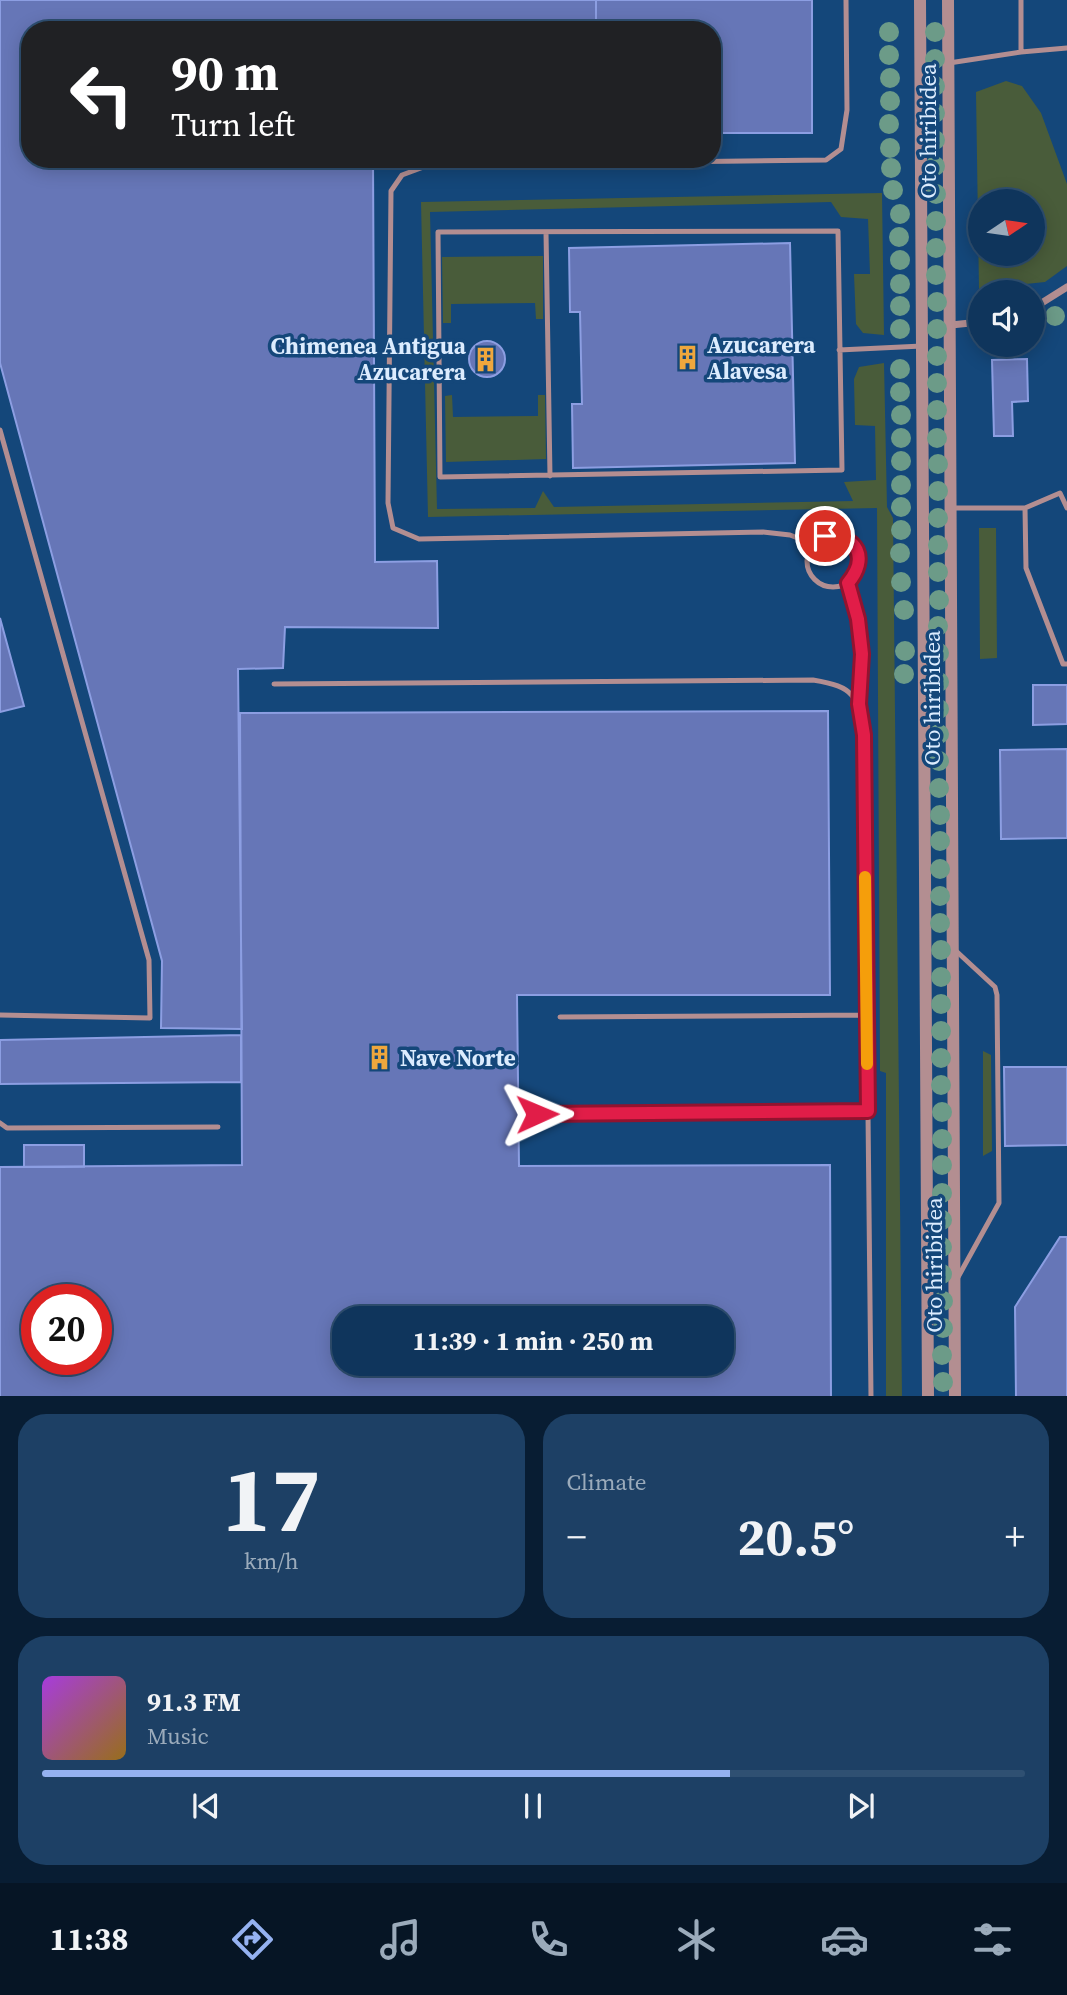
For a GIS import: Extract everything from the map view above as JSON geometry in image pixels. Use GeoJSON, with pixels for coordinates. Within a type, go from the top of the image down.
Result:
{"type":"FeatureCollection","features":[{"type":"Feature","properties":{"kind":"street","name":"Oto hiribidea"},"geometry":{"type":"LineString","coordinates":[[920,0],[928,1396]]}},
{"type":"Feature","properties":{"kind":"street","name":"Oto hiribidea"},"geometry":{"type":"LineString","coordinates":[[948,0],[955,1396]]}},
{"type":"Feature","properties":{"kind":"street"},"geometry":{"type":"LineString","coordinates":[[1045,301],[1067,287]]}},
{"type":"Feature","properties":{"kind":"street"},"geometry":{"type":"LineString","coordinates":[[951,325],[968,323]]}},
{"type":"Feature","properties":{"kind":"lane"},"geometry":{"type":"LineString","coordinates":[[721,161],[826,160],[841,149],[847,110],[846,0]]}},
{"type":"Feature","properties":{"kind":"lane"},"geometry":{"type":"LineString","coordinates":[[1021,0],[1021,52]]}},
{"type":"Feature","properties":{"kind":"lane"},"geometry":{"type":"LineString","coordinates":[[949,63],[1067,48]]}},
{"type":"Feature","properties":{"kind":"lane"},"geometry":{"type":"LineString","coordinates":[[421,168],[402,175],[391,191],[387,503],[393,528],[419,539],[762,532],[790,535],[813,544]]}},
{"type":"Feature","properties":{"kind":"lane"},"geometry":{"type":"LineString","coordinates":[[838,231],[839,350],[842,470],[440,477],[438,232],[838,231]]}},
{"type":"Feature","properties":{"kind":"lane"},"geometry":{"type":"LineString","coordinates":[[547,232],[550,476]]}},
{"type":"Feature","properties":{"kind":"lane"},"geometry":{"type":"LineString","coordinates":[[839,350],[922,346]]}},
{"type":"Feature","properties":{"kind":"lane"},"geometry":{"type":"LineString","coordinates":[[0,430],[149,960],[150,1018],[0,1015]]}},
{"type":"Feature","properties":{"kind":"lane"},"geometry":{"type":"LineString","coordinates":[[952,508],[1025,508],[1060,493],[1067,508]]}},
{"type":"Feature","properties":{"kind":"lane"},"geometry":{"type":"LineString","coordinates":[[1025,508],[1026,568],[1063,664],[1067,664]]}},
{"type":"Feature","properties":{"kind":"lane"},"geometry":{"type":"LineString","coordinates":[[833,535],[840,535],[853,543],[859,556],[858,572],[848,583],[834,588],[819,584],[809,573],[807,558],[813,544],[825,536],[833,535]]}},
{"type":"Feature","properties":{"kind":"lane"},"geometry":{"type":"LineString","coordinates":[[848,583],[858,619],[862,654],[859,704],[864,735],[871,1396]]}},
{"type":"Feature","properties":{"kind":"lane"},"geometry":{"type":"LineString","coordinates":[[274,684],[813,680],[842,685],[859,704]]}},
{"type":"Feature","properties":{"kind":"lane"},"geometry":{"type":"LineString","coordinates":[[954,949],[995,987],[997,995],[999,1203],[956,1282]]}},
{"type":"Feature","properties":{"kind":"lane"},"geometry":{"type":"LineString","coordinates":[[560,1017],[866,1015]]}},
{"type":"Feature","properties":{"kind":"lane"},"geometry":{"type":"LineString","coordinates":[[537,1114],[868,1111]]}},
{"type":"Feature","properties":{"kind":"lane"},"geometry":{"type":"LineString","coordinates":[[0,1123],[7,1128],[218,1127]]}},
{"type":"Feature","properties":{"kind":"green space"},"geometry":{"type":"Polygon","coordinates":[[[1006,81],[1022,86],[1041,113],[1067,184],[1067,266],[1045,282],[979,280],[979,266],[1045,266],[1045,189],[977,189],[976,92],[1006,81]]]}},
{"type":"Feature","properties":{"kind":"green space"},"geometry":{"type":"Polygon","coordinates":[[[882,193],[884,335],[863,333],[856,324],[854,274],[870,274],[868,219],[841,217],[831,202],[430,212],[437,509],[535,508],[543,491],[554,507],[853,501],[844,482],[876,480],[875,426],[855,425],[854,379],[859,367],[884,363],[887,507],[893,518],[902,1396],[886,1396],[886,1073],[880,1071],[877,508],[428,517],[421,202],[882,193]]]}},
{"type":"Feature","properties":{"kind":"green space"},"geometry":{"type":"Polygon","coordinates":[[[543,256],[543,319],[536,319],[535,303],[451,304],[451,323],[443,323],[442,257],[543,256]]]}},
{"type":"Feature","properties":{"kind":"green space"},"geometry":{"type":"Polygon","coordinates":[[[452,395],[453,417],[538,416],[538,395],[545,395],[546,459],[446,462],[445,396],[452,395]]]}},
{"type":"Feature","properties":{"kind":"green space"},"geometry":{"type":"Polygon","coordinates":[[[979,528],[996,528],[997,658],[980,659],[979,528]]]}},
{"type":"Feature","properties":{"kind":"green space"},"geometry":{"type":"Polygon","coordinates":[[[983,1051],[991,1055],[992,1151],[983,1156],[983,1051]]]}},
{"type":"Feature","properties":{"kind":"building"},"geometry":{"type":"Polygon","coordinates":[[[0,0],[596,0],[596,21],[21,21],[21,168],[373,168],[375,562],[437,561],[438,628],[285,627],[283,668],[238,669],[242,1029],[161,1028],[162,961],[0,363],[0,0]]]}},
{"type":"Feature","properties":{"kind":"building"},"geometry":{"type":"Polygon","coordinates":[[[596,0],[812,0],[812,133],[721,133],[721,21],[596,21],[596,0]]]}},
{"type":"Feature","properties":{"kind":"building","name":"Azucarera Alavesa"},"geometry":{"type":"Polygon","coordinates":[[[790,243],[795,463],[573,468],[572,404],[582,404],[580,312],[570,312],[569,248],[790,243]]]}},
{"type":"Feature","properties":{"kind":"building","name":"Chimenea Antigua Azucarera"},"geometry":{"type":"Polygon","coordinates":[[[487,341],[500,346],[505,359],[500,372],[487,377],[474,372],[469,359],[474,346],[487,341]]]}},
{"type":"Feature","properties":{"kind":"building"},"geometry":{"type":"Polygon","coordinates":[[[1027,359],[1028,401],[1012,402],[1013,436],[994,436],[992,360],[1027,359]]]}},
{"type":"Feature","properties":{"kind":"building"},"geometry":{"type":"Polygon","coordinates":[[[0,618],[24,706],[0,712],[0,618]]]}},
{"type":"Feature","properties":{"kind":"building"},"geometry":{"type":"Polygon","coordinates":[[[1033,685],[1067,685],[1067,724],[1033,725],[1033,685]]]}},
{"type":"Feature","properties":{"kind":"building","name":"Nave Norte"},"geometry":{"type":"Polygon","coordinates":[[[828,711],[830,995],[517,995],[519,1166],[830,1165],[831,1396],[0,1396],[0,1167],[242,1165],[240,713],[828,711]]]}},
{"type":"Feature","properties":{"kind":"building"},"geometry":{"type":"Polygon","coordinates":[[[1067,749],[1067,838],[1001,839],[1000,750],[1067,749]]]}},
{"type":"Feature","properties":{"kind":"building"},"geometry":{"type":"Polygon","coordinates":[[[241,1035],[241,1082],[0,1084],[0,1040],[241,1035]]]}},
{"type":"Feature","properties":{"kind":"building"},"geometry":{"type":"Polygon","coordinates":[[[1004,1067],[1067,1067],[1067,1145],[1005,1146],[1004,1067]]]}},
{"type":"Feature","properties":{"kind":"building"},"geometry":{"type":"Polygon","coordinates":[[[24,1145],[84,1145],[84,1167],[24,1167],[24,1145]]]}},
{"type":"Feature","properties":{"kind":"building"},"geometry":{"type":"Polygon","coordinates":[[[1060,1237],[1067,1237],[1067,1396],[1016,1396],[1015,1307],[1060,1237]]]}},
{"type":"Feature","properties":{"kind":"slow traffic"},"geometry":{"type":"LineString","coordinates":[[865,877],[867,1064]]}},
{"type":"Feature","properties":{"kind":"place","name":"Azucarera Alavesa"},"geometry":{"type":"Point","coordinates":[687,358]}},
{"type":"Feature","properties":{"kind":"place","name":"Chimenea Antigua Azucarera"},"geometry":{"type":"Point","coordinates":[486,359]}},
{"type":"Feature","properties":{"kind":"place","name":"Nave Norte"},"geometry":{"type":"Point","coordinates":[380,1058]}},
{"type":"Feature","properties":{"kind":"route"},"geometry":{"type":"LineString","coordinates":[[537,1114],[868,1111],[864,735],[859,704],[862,654],[858,619],[848,583],[858,572],[859,556],[853,543],[840,535],[825,536]]}}]}
